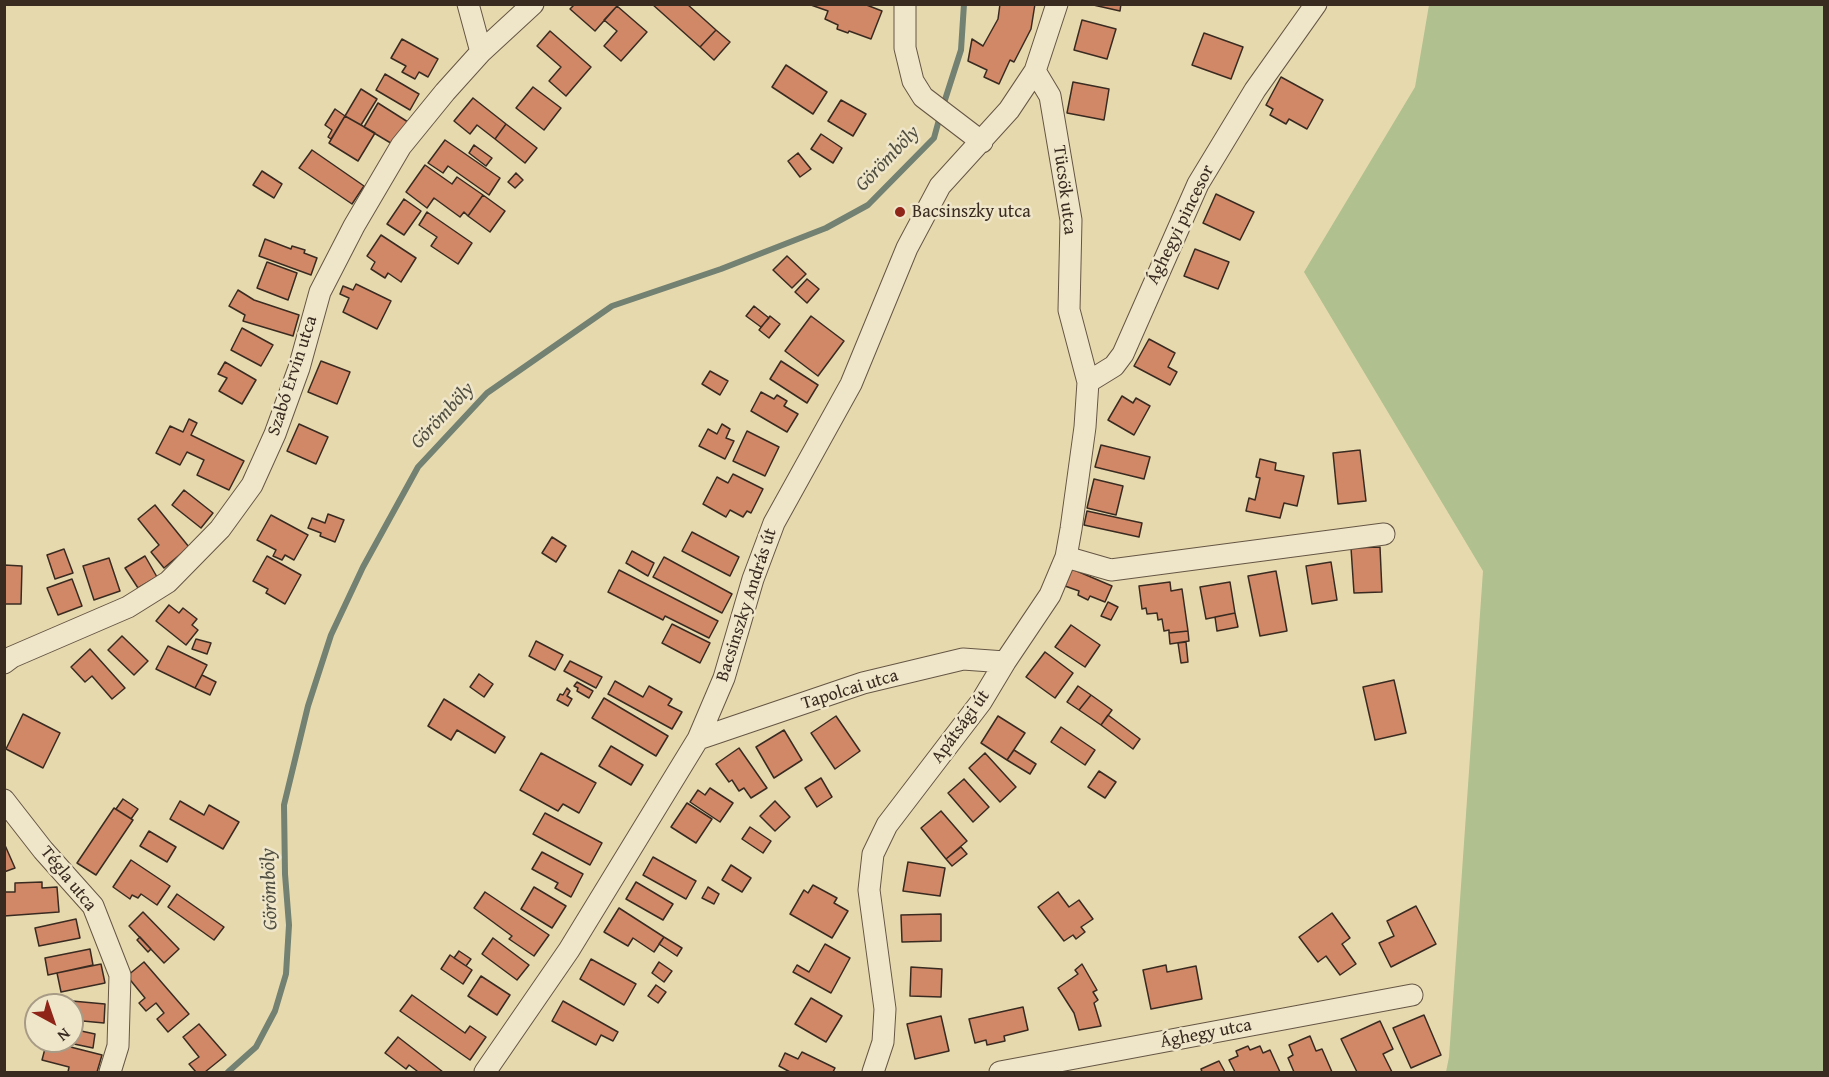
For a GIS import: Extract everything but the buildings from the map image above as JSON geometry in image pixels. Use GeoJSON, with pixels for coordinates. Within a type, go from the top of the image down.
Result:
{"type":"FeatureCollection","features":[{"type":"Feature","properties":{"kind":"street"},"geometry":{"type":"LineString","coordinates":[[468,4],[481,52]]}},
{"type":"Feature","properties":{"kind":"street","name":"Szabó Ervin utca"},"geometry":{"type":"LineString","coordinates":[[4,663],[12,657],[128,607],[168,582],[220,529],[252,486],[275,434],[299,368],[320,292],[354,226],[401,146],[444,92],[481,52],[533,4]]}},
{"type":"Feature","properties":{"kind":"street"},"geometry":{"type":"LineString","coordinates":[[905,4],[905,48],[913,81],[923,97],[982,142]]}},
{"type":"Feature","properties":{"kind":"street","name":"Bacsinszky András út"},"geometry":{"type":"LineString","coordinates":[[486,1072],[569,950],[698,739],[724,678],[753,579],[774,523],[851,384],[907,248],[940,186],[1009,110],[1035,72],[1057,4]]}},
{"type":"Feature","properties":{"kind":"street","name":"Ághegyi pincesor"},"geometry":{"type":"LineString","coordinates":[[1088,382],[1114,366],[1123,354],[1198,184],[1255,90],[1316,4]]}},
{"type":"Feature","properties":{"kind":"street","name":"Tücsök utca"},"geometry":{"type":"LineString","coordinates":[[1035,72],[1050,96],[1071,220],[1069,310],[1088,382]]}},
{"type":"Feature","properties":{"kind":"street","name":"Apátsági út"},"geometry":{"type":"LineString","coordinates":[[873,1072],[883,1042],[885,1009],[869,890],[873,854],[887,825],[981,702],[1050,595],[1066,557],[1086,427],[1088,382]]}},
{"type":"Feature","properties":{"kind":"street"},"geometry":{"type":"LineString","coordinates":[[1066,557],[1111,570],[1384,534]]}},
{"type":"Feature","properties":{"kind":"street","name":"Tapolcai utca"},"geometry":{"type":"LineString","coordinates":[[698,739],[863,683],[963,659],[1005,662]]}},
{"type":"Feature","properties":{"kind":"street","name":"Tégla utca"},"geometry":{"type":"LineString","coordinates":[[4,800],[43,850],[93,906],[113,955],[120,975],[118,1046],[110,1072]]}},
{"type":"Feature","properties":{"kind":"street","name":"Ághegy utca"},"geometry":{"type":"LineString","coordinates":[[1000,1072],[1412,995]]}},
{"type":"Feature","properties":{"kind":"green space"},"geometry":{"type":"Polygon","coordinates":[[[1429,5],[1824,5],[1824,1072],[1446,1072],[1449,1057],[1483,571],[1304,272],[1415,87],[1429,5]]]}},
{"type":"Feature","properties":{"kind":"waterway","name":"Görömböly"},"geometry":{"type":"LineString","coordinates":[[943,106],[961,50],[964,4]]}},
{"type":"Feature","properties":{"kind":"waterway","name":"Görömböly"},"geometry":{"type":"LineString","coordinates":[[228,1072],[256,1047],[275,1011],[286,974],[289,925],[285,874],[284,805],[308,706],[331,635],[363,567],[418,467],[487,393],[612,306],[721,269],[826,228],[868,205],[934,138],[940,116]]}},
{"type":"Feature","properties":{"kind":"place","name":"Bacsinszky utca"},"geometry":{"type":"Point","coordinates":[900,212]}}]}
